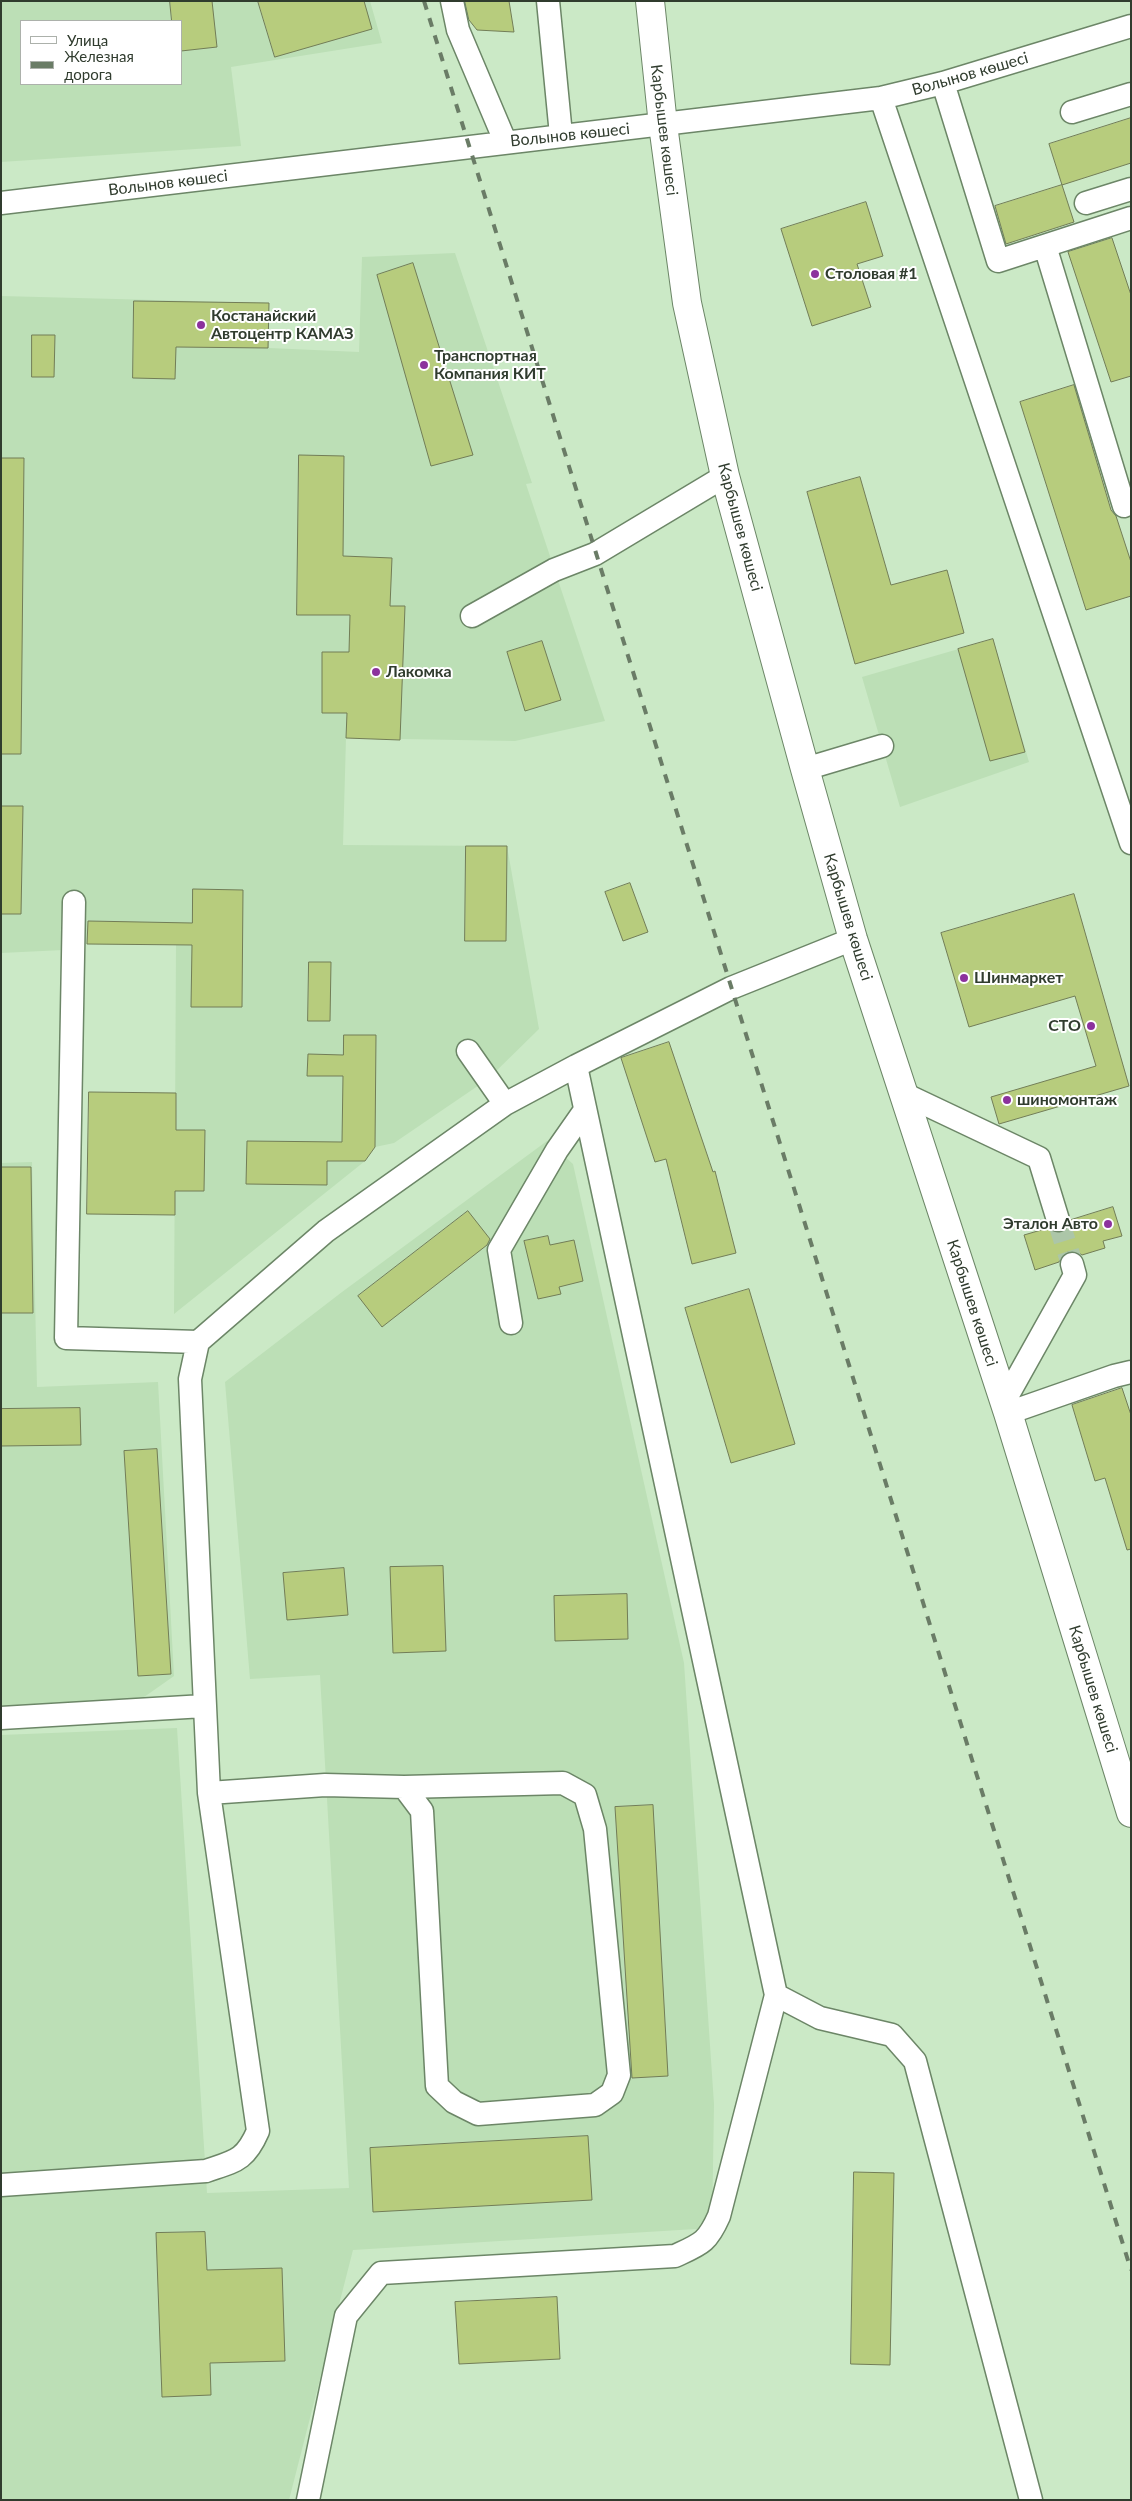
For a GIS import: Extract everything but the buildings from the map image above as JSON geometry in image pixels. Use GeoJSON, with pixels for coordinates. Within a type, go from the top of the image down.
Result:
{"type":"FeatureCollection","features":[{"type":"Feature","properties":{"kind":"main road","name":"Карбышев көшесі"},"geometry":{"type":"LineString","coordinates":[[650,1],[663,125],[687,303],[726,476],[804,770],[853,938],[1006,1408],[1131,1813]]}},
{"type":"Feature","properties":{"kind":"street"},"geometry":{"type":"LineString","coordinates":[[452,1],[458,30],[506,141]]}},
{"type":"Feature","properties":{"kind":"street"},"geometry":{"type":"LineString","coordinates":[[548,1],[561,135]]}},
{"type":"Feature","properties":{"kind":"street","name":"Волынов көшесі"},"geometry":{"type":"LineString","coordinates":[[1,203],[506,141],[663,125],[881,98],[943,83],[1131,26]]}},
{"type":"Feature","properties":{"kind":"street"},"geometry":{"type":"LineString","coordinates":[[943,83],[998,261],[1131,218]]}},
{"type":"Feature","properties":{"kind":"street"},"geometry":{"type":"LineString","coordinates":[[1072,112],[1131,94]]}},
{"type":"Feature","properties":{"kind":"street"},"geometry":{"type":"LineString","coordinates":[[881,98],[1131,843]]}},
{"type":"Feature","properties":{"kind":"street"},"geometry":{"type":"LineString","coordinates":[[1086,203],[1131,189]]}},
{"type":"Feature","properties":{"kind":"street"},"geometry":{"type":"LineString","coordinates":[[1045,246],[1124,506],[1131,504]]}},
{"type":"Feature","properties":{"kind":"street"},"geometry":{"type":"LineString","coordinates":[[472,616],[554,570],[595,554],[726,476]]}},
{"type":"Feature","properties":{"kind":"street"},"geometry":{"type":"LineString","coordinates":[[804,770],[882,746]]}},
{"type":"Feature","properties":{"kind":"street"},"geometry":{"type":"LineString","coordinates":[[74,902],[66,1338],[198,1342]]}},
{"type":"Feature","properties":{"kind":"street"},"geometry":{"type":"LineString","coordinates":[[1,2185],[206,2171],[238,2160],[251,2149],[258,2131],[210,1793],[204,1706],[190,1379],[198,1342],[326,1231],[505,1104],[731,988],[853,938]]}},
{"type":"Feature","properties":{"kind":"street"},"geometry":{"type":"LineString","coordinates":[[468,1051],[505,1104]]}},
{"type":"Feature","properties":{"kind":"street"},"geometry":{"type":"LineString","coordinates":[[308,2500],[346,2316],[381,2273],[675,2256],[702,2244],[712,2231],[719,2216],[776,1995],[576,1066]]}},
{"type":"Feature","properties":{"kind":"street"},"geometry":{"type":"LineString","coordinates":[[904,1094],[1038,1158],[1058,1220]]}},
{"type":"Feature","properties":{"kind":"street"},"geometry":{"type":"LineString","coordinates":[[511,1323],[499,1250],[557,1150],[585,1110]]}},
{"type":"Feature","properties":{"kind":"street"},"geometry":{"type":"LineString","coordinates":[[1006,1408],[1075,1275],[1072,1264]]}},
{"type":"Feature","properties":{"kind":"street"},"geometry":{"type":"LineString","coordinates":[[1006,1408],[1131,1372]]}},
{"type":"Feature","properties":{"kind":"street"},"geometry":{"type":"LineString","coordinates":[[1,1718],[204,1706]]}},
{"type":"Feature","properties":{"kind":"street"},"geometry":{"type":"LineString","coordinates":[[210,1793],[326,1785],[404,1787],[564,1783],[585,1795],[595,1830],[619,2076],[612,2093],[594,2105],[478,2114],[454,2102],[437,2086],[422,1811],[404,1787]]}},
{"type":"Feature","properties":{"kind":"street"},"geometry":{"type":"LineString","coordinates":[[776,1995],[820,2018],[892,2035],[915,2061],[1031,2500]]}},
{"type":"Feature","properties":{"kind":"shaded area"},"geometry":{"type":"Polygon","coordinates":[[[1,1],[370,1],[382,43],[231,67],[241,146],[1,162],[1,1]]]}},
{"type":"Feature","properties":{"kind":"shaded area"},"geometry":{"type":"Polygon","coordinates":[[[455,253],[532,483],[526,484],[605,721],[515,741],[346,738],[343,845],[507,846],[539,1029],[488,1079],[394,1143],[375,1147],[365,1161],[174,1314],[176,945],[87,944],[63,950],[1,953],[1,296],[269,303],[269,348],[359,352],[362,257],[455,253]]]}},
{"type":"Feature","properties":{"kind":"shaded area"},"geometry":{"type":"Polygon","coordinates":[[[993,639],[1029,762],[900,807],[862,677],[993,639]]]}},
{"type":"Feature","properties":{"kind":"shaded area"},"geometry":{"type":"Polygon","coordinates":[[[547,1141],[573,1164],[684,1663],[714,2104],[712,2228],[353,2250],[289,2500],[1,2500],[1,1735],[177,1728],[207,2193],[349,2188],[320,1675],[250,1679],[225,1382],[342,1292],[547,1141]]]}},
{"type":"Feature","properties":{"kind":"shaded area"},"geometry":{"type":"Polygon","coordinates":[[[32,1162],[37,1387],[158,1382],[174,1676],[137,1702],[1,1708],[1,1163],[32,1162]]]}},
{"type":"Feature","properties":{"kind":"tunnel"},"geometry":{"type":"LineString","coordinates":[[1058,1220],[1072,1264]]}},
{"type":"Feature","properties":{"kind":"railway"},"geometry":{"type":"LineString","coordinates":[[424,1],[1131,2270]]}},
{"type":"Feature","properties":{"kind":"place","name":"Столовая #1"},"geometry":{"type":"Point","coordinates":[815,274]}},
{"type":"Feature","properties":{"kind":"place","name":"Костанайский Автоцентр КАМАЗ"},"geometry":{"type":"Point","coordinates":[201,325]}},
{"type":"Feature","properties":{"kind":"place","name":"Транспортная Компания КИТ"},"geometry":{"type":"Point","coordinates":[424,365]}},
{"type":"Feature","properties":{"kind":"place","name":"Лакомка"},"geometry":{"type":"Point","coordinates":[376,672]}},
{"type":"Feature","properties":{"kind":"place","name":"Шинмаркет"},"geometry":{"type":"Point","coordinates":[964,978]}},
{"type":"Feature","properties":{"kind":"place","name":"СТО"},"geometry":{"type":"Point","coordinates":[1091,1026]}},
{"type":"Feature","properties":{"kind":"place","name":"шиномонтаж"},"geometry":{"type":"Point","coordinates":[1007,1100]}},
{"type":"Feature","properties":{"kind":"place","name":"Эталон Авто"},"geometry":{"type":"Point","coordinates":[1108,1224]}}]}
